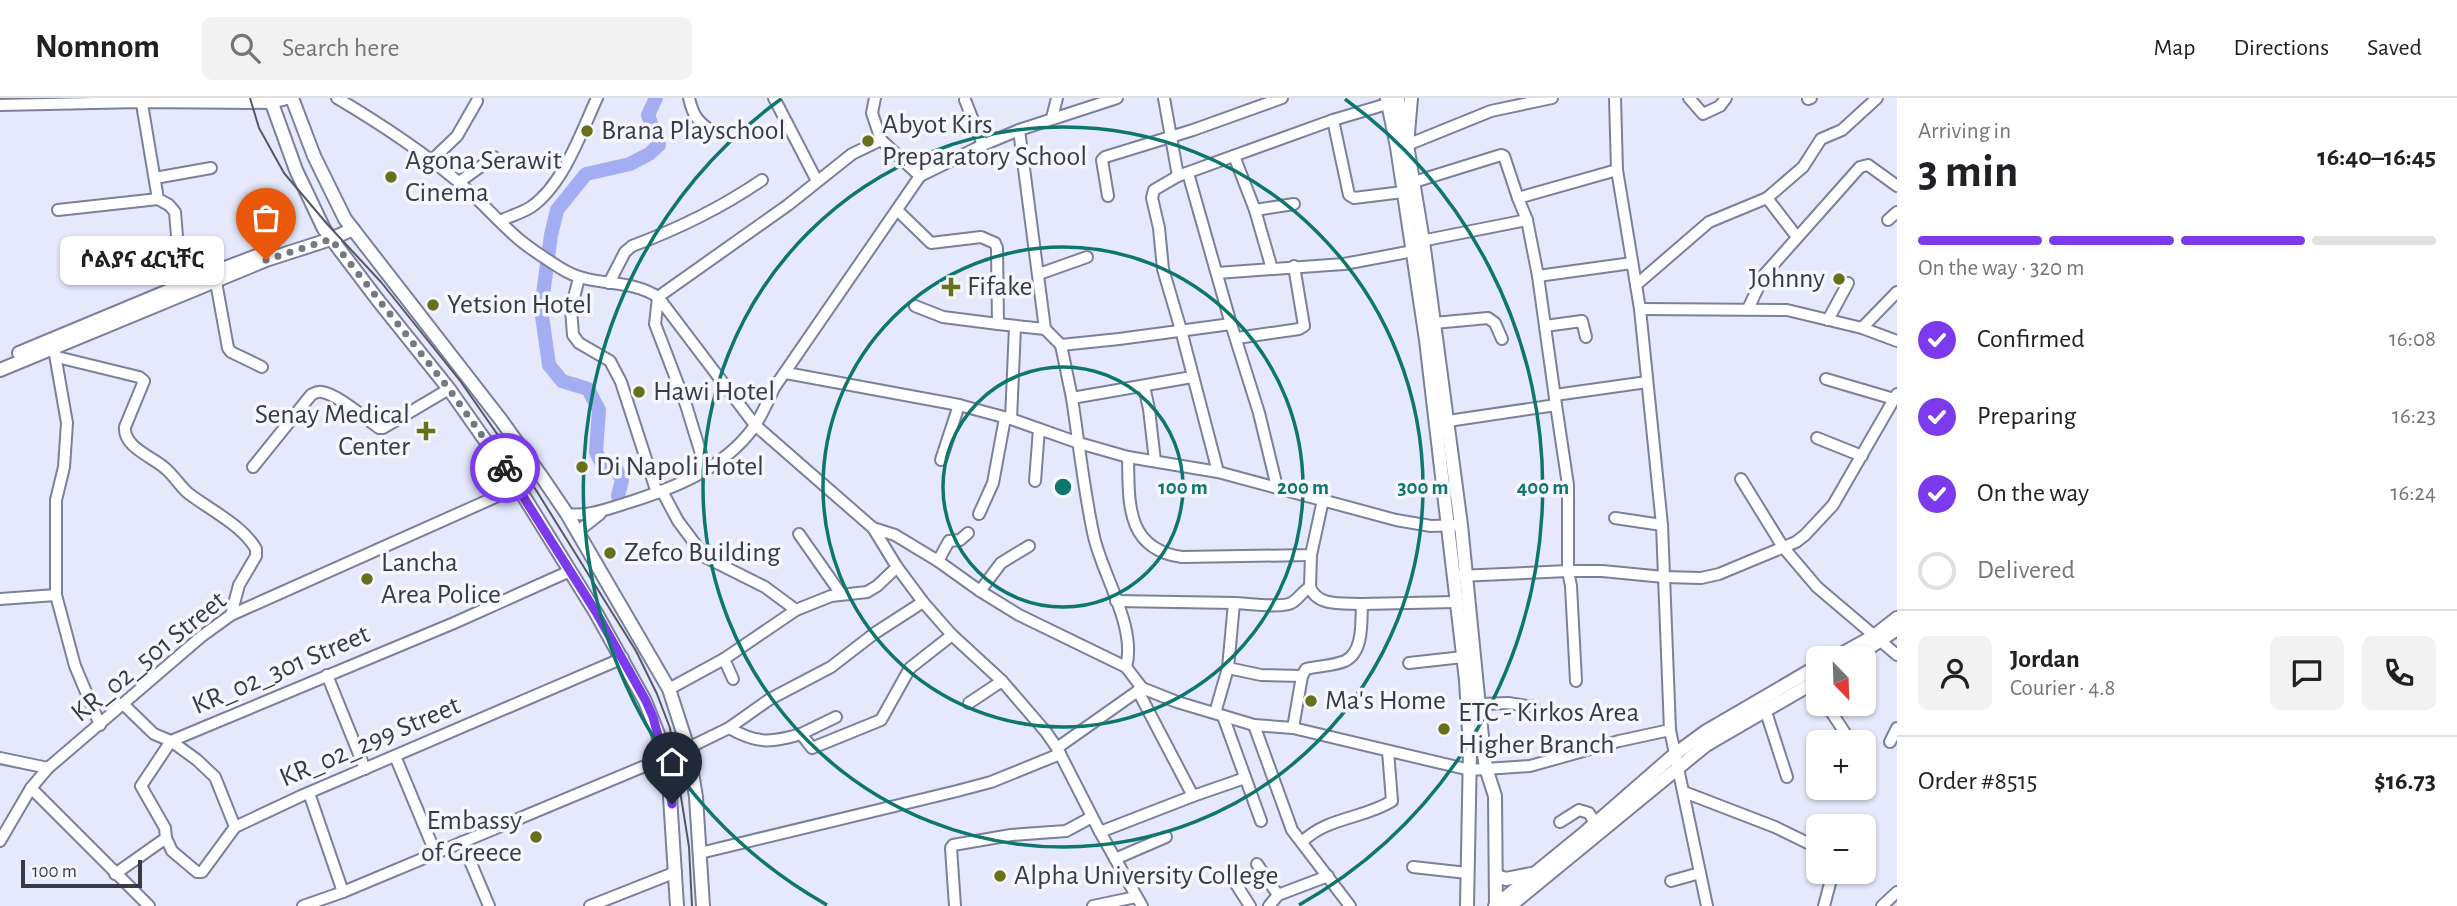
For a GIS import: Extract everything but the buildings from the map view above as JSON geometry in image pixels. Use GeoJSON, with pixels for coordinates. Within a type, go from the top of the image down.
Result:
{"type":"FeatureCollection","features":[{"type":"Feature","properties":{"kind":"main road"},"geometry":{"type":"LineString","coordinates":[[292,98],[314,156],[349,224],[501,420],[567,514],[668,690],[688,748],[696,797],[703,906]]}},
{"type":"Feature","properties":{"kind":"main road"},"geometry":{"type":"LineString","coordinates":[[1402,99],[1403,192],[1434,323],[1448,421],[1454,577],[1470,748],[1466,905]]}},
{"type":"Feature","properties":{"kind":"main road"},"geometry":{"type":"LineString","coordinates":[[1402,99],[1402,146]]}},
{"type":"Feature","properties":{"kind":"main road"},"geometry":{"type":"LineString","coordinates":[[1402,99],[1402,146],[1414,182],[1416,245],[1436,417],[1454,526],[1467,576],[1486,768],[1495,796],[1495,906]]}},
{"type":"Feature","properties":{"kind":"main road"},"geometry":{"type":"LineString","coordinates":[[271,100],[296,170],[328,234],[449,389],[518,486],[623,658],[653,717],[672,804],[677,906]]}},
{"type":"Feature","properties":{"kind":"main road"},"geometry":{"type":"LineString","coordinates":[[0,361],[54,348],[181,285],[240,273],[349,224]]}},
{"type":"Feature","properties":{"kind":"main road"},"geometry":{"type":"LineString","coordinates":[[0,370],[212,278],[328,234]]}},
{"type":"Feature","properties":{"kind":"main road"},"geometry":{"type":"LineString","coordinates":[[363,280],[381,267]]}},
{"type":"Feature","properties":{"kind":"main road"},"geometry":{"type":"LineString","coordinates":[[1869,646],[1897,618]]}},
{"type":"Feature","properties":{"kind":"main road"},"geometry":{"type":"LineString","coordinates":[[1861,646],[1897,629]]}},
{"type":"Feature","properties":{"kind":"main road"},"geometry":{"type":"LineString","coordinates":[[1495,906],[1538,877],[1676,760],[1705,732],[1806,673]]}},
{"type":"Feature","properties":{"kind":"main road"},"geometry":{"type":"LineString","coordinates":[[1510,906],[1595,823],[1676,760],[1765,709],[1806,690]]}},
{"type":"Feature","properties":{"kind":"main road"},"geometry":{"type":"LineString","coordinates":[[1496,876],[1506,879],[1538,877]]}},
{"type":"Feature","properties":{"kind":"main road"},"geometry":{"type":"LineString","coordinates":[[1520,906],[1534,894],[1538,877]]}},
{"type":"Feature","properties":{"kind":"street"},"geometry":{"type":"LineString","coordinates":[[0,105],[292,98]]}},
{"type":"Feature","properties":{"kind":"street"},"geometry":{"type":"LineString","coordinates":[[337,98],[378,122],[432,160],[459,182],[514,236],[564,271],[579,278],[629,284],[646,289],[658,297],[755,425],[873,528],[923,603],[1002,681],[1058,751],[1139,901],[1093,906]]}},
{"type":"Feature","properties":{"kind":"street"},"geometry":{"type":"LineString","coordinates":[[500,220],[530,207],[557,179],[597,98]]}},
{"type":"Feature","properties":{"kind":"street"},"geometry":{"type":"LineString","coordinates":[[689,98],[693,116],[700,125],[715,133]]}},
{"type":"Feature","properties":{"kind":"street"},"geometry":{"type":"LineString","coordinates":[[774,98],[817,181]]}},
{"type":"Feature","properties":{"kind":"street"},"geometry":{"type":"LineString","coordinates":[[875,98],[872,109],[881,140],[920,176]]}},
{"type":"Feature","properties":{"kind":"street"},"geometry":{"type":"LineString","coordinates":[[1052,118],[1057,98]]}},
{"type":"Feature","properties":{"kind":"street"},"geometry":{"type":"LineString","coordinates":[[567,514],[583,515],[659,492],[706,470],[738,445],[755,425],[786,373],[920,176],[1019,130],[1117,98]]}},
{"type":"Feature","properties":{"kind":"street"},"geometry":{"type":"LineString","coordinates":[[1164,98],[1171,137],[1237,338],[1277,487]]}},
{"type":"Feature","properties":{"kind":"street"},"geometry":{"type":"LineString","coordinates":[[1108,196],[1102,169],[1105,156],[1245,113],[1282,98]]}},
{"type":"Feature","properties":{"kind":"street"},"geometry":{"type":"LineString","coordinates":[[1402,146],[1491,111],[1552,98]]}},
{"type":"Feature","properties":{"kind":"street"},"geometry":{"type":"LineString","coordinates":[[1615,98],[1617,170],[1640,309],[1662,525],[1670,730],[1707,906]]}},
{"type":"Feature","properties":{"kind":"street"},"geometry":{"type":"LineString","coordinates":[[1689,98],[1703,114],[1720,106],[1726,98]]}},
{"type":"Feature","properties":{"kind":"street"},"geometry":{"type":"LineString","coordinates":[[1636,285],[1709,222],[1768,198],[1803,167],[1821,139],[1842,130],[1877,98]]}},
{"type":"Feature","properties":{"kind":"street"},"geometry":{"type":"LineString","coordinates":[[1218,472],[1163,269],[1152,198],[1154,190],[1183,174],[1333,120],[1402,99]]}},
{"type":"Feature","properties":{"kind":"street"},"geometry":{"type":"LineString","coordinates":[[141,100],[158,199]]}},
{"type":"Feature","properties":{"kind":"street"},"geometry":{"type":"LineString","coordinates":[[965,100],[983,145]]}},
{"type":"Feature","properties":{"kind":"street"},"geometry":{"type":"LineString","coordinates":[[432,160],[457,136],[477,101]]}},
{"type":"Feature","properties":{"kind":"street"},"geometry":{"type":"LineString","coordinates":[[1333,120],[1349,195],[1354,198],[1403,192]]}},
{"type":"Feature","properties":{"kind":"street"},"geometry":{"type":"LineString","coordinates":[[1019,130],[1045,329],[1060,345],[1072,398],[1094,537],[1129,648],[1125,667]]}},
{"type":"Feature","properties":{"kind":"street"},"geometry":{"type":"LineString","coordinates":[[706,470],[686,405],[655,324],[658,297],[788,205],[852,154],[881,140]]}},
{"type":"Feature","properties":{"kind":"street"},"geometry":{"type":"LineString","coordinates":[[1234,156],[1255,210],[1272,269]]}},
{"type":"Feature","properties":{"kind":"street"},"geometry":{"type":"LineString","coordinates":[[1414,182],[1504,156],[1527,220],[1538,276],[1568,485],[1568,570],[1576,681]]}},
{"type":"Feature","properties":{"kind":"street"},"geometry":{"type":"LineString","coordinates":[[459,182],[495,157]]}},
{"type":"Feature","properties":{"kind":"street"},"geometry":{"type":"LineString","coordinates":[[1748,309],[1764,275],[1863,165],[1868,165],[1897,186]]}},
{"type":"Feature","properties":{"kind":"street"},"geometry":{"type":"LineString","coordinates":[[155,178],[211,168]]}},
{"type":"Feature","properties":{"kind":"street"},"geometry":{"type":"LineString","coordinates":[[1518,198],[1617,170]]}},
{"type":"Feature","properties":{"kind":"street"},"geometry":{"type":"LineString","coordinates":[[609,283],[625,252],[632,246],[692,222],[762,180]]}},
{"type":"Feature","properties":{"kind":"street"},"geometry":{"type":"LineString","coordinates":[[1768,198],[1797,237]]}},
{"type":"Feature","properties":{"kind":"street"},"geometry":{"type":"LineString","coordinates":[[58,210],[158,199],[169,205],[175,212],[181,285]]}},
{"type":"Feature","properties":{"kind":"street"},"geometry":{"type":"LineString","coordinates":[[1255,210],[1294,204]]}},
{"type":"Feature","properties":{"kind":"street"},"geometry":{"type":"LineString","coordinates":[[897,210],[931,243],[981,237],[995,243],[998,324]]}},
{"type":"Feature","properties":{"kind":"street"},"geometry":{"type":"LineString","coordinates":[[1217,274],[1344,264],[1527,220]]}},
{"type":"Feature","properties":{"kind":"street"},"geometry":{"type":"LineString","coordinates":[[1039,274],[1087,257]]}},
{"type":"Feature","properties":{"kind":"street"},"geometry":{"type":"LineString","coordinates":[[1538,276],[1632,263]]}},
{"type":"Feature","properties":{"kind":"street"},"geometry":{"type":"LineString","coordinates":[[1237,338],[1304,326],[1294,266]]}},
{"type":"Feature","properties":{"kind":"street"},"geometry":{"type":"LineString","coordinates":[[212,278],[228,348],[262,367]]}},
{"type":"Feature","properties":{"kind":"street"},"geometry":{"type":"LineString","coordinates":[[579,278],[570,309],[573,335],[579,342],[610,361],[621,382],[659,492],[671,512],[705,557],[765,587],[796,611]]}},
{"type":"Feature","properties":{"kind":"street"},"geometry":{"type":"LineString","coordinates":[[1828,320],[1848,283]]}},
{"type":"Feature","properties":{"kind":"street"},"geometry":{"type":"LineString","coordinates":[[1862,328],[1897,292]]}},
{"type":"Feature","properties":{"kind":"street"},"geometry":{"type":"LineString","coordinates":[[915,306],[943,317],[1045,329]]}},
{"type":"Feature","properties":{"kind":"street"},"geometry":{"type":"LineString","coordinates":[[1640,309],[1787,310],[1862,328],[1897,341]]}},
{"type":"Feature","properties":{"kind":"street"},"geometry":{"type":"LineString","coordinates":[[1434,323],[1488,318],[1496,323],[1502,338]]}},
{"type":"Feature","properties":{"kind":"street"},"geometry":{"type":"LineString","coordinates":[[1545,326],[1582,321],[1586,337]]}},
{"type":"Feature","properties":{"kind":"street"},"geometry":{"type":"LineString","coordinates":[[1060,345],[1119,340],[1231,324]]}},
{"type":"Feature","properties":{"kind":"street"},"geometry":{"type":"LineString","coordinates":[[979,514],[993,483],[1008,418],[1015,327]]}},
{"type":"Feature","properties":{"kind":"street"},"geometry":{"type":"LineString","coordinates":[[100,725],[75,666],[56,595],[56,500],[64,467],[67,423],[54,348],[144,381],[125,428],[129,442],[165,468],[186,491],[235,527],[256,549],[256,556],[239,585],[231,615]]}},
{"type":"Feature","properties":{"kind":"street"},"geometry":{"type":"LineString","coordinates":[[786,373],[959,405],[1128,457],[1218,472],[1413,523],[1454,526]]}},
{"type":"Feature","properties":{"kind":"street"},"geometry":{"type":"LineString","coordinates":[[1072,398],[1192,377]]}},
{"type":"Feature","properties":{"kind":"street"},"geometry":{"type":"LineString","coordinates":[[1454,577],[1568,570],[1702,578],[1783,547],[1805,535],[1833,505],[1895,396],[1826,379]]}},
{"type":"Feature","properties":{"kind":"street"},"geometry":{"type":"LineString","coordinates":[[1448,421],[1647,382]]}},
{"type":"Feature","properties":{"kind":"street"},"geometry":{"type":"LineString","coordinates":[[1144,386],[1155,461]]}},
{"type":"Feature","properties":{"kind":"street"},"geometry":{"type":"LineString","coordinates":[[253,467],[316,392],[322,392],[351,407],[379,428],[383,428],[449,389]]}},
{"type":"Feature","properties":{"kind":"street"},"geometry":{"type":"LineString","coordinates":[[941,460],[959,405]]}},
{"type":"Feature","properties":{"kind":"street"},"geometry":{"type":"LineString","coordinates":[[1035,481],[1039,429]]}},
{"type":"Feature","properties":{"kind":"street"},"geometry":{"type":"LineString","coordinates":[[1816,438],[1862,456]]}},
{"type":"Feature","properties":{"kind":"street"},"geometry":{"type":"LineString","coordinates":[[1128,457],[1133,519],[1143,540],[1153,548],[1168,555],[1182,557],[1311,555]]}},
{"type":"Feature","properties":{"kind":"street"},"geometry":{"type":"LineString","coordinates":[[1741,479],[1783,547],[1835,604],[1897,655]]}},
{"type":"Feature","properties":{"kind":"street","name":"KR_02_501 Street"},"geometry":{"type":"LineString","coordinates":[[0,841],[31,788],[48,768],[202,636],[231,615],[518,486]]}},
{"type":"Feature","properties":{"kind":"street"},"geometry":{"type":"LineString","coordinates":[[1323,500],[1311,555],[1310,587],[1317,600],[1362,604],[1456,602]]}},
{"type":"Feature","properties":{"kind":"street"},"geometry":{"type":"LineString","coordinates":[[577,532],[594,517],[612,508]]}},
{"type":"Feature","properties":{"kind":"street"},"geometry":{"type":"LineString","coordinates":[[1615,518],[1662,525]]}},
{"type":"Feature","properties":{"kind":"street"},"geometry":{"type":"LineString","coordinates":[[873,528],[895,536],[937,561],[1019,615],[1125,667],[1140,690],[1193,796]]}},
{"type":"Feature","properties":{"kind":"street"},"geometry":{"type":"LineString","coordinates":[[937,561],[949,541],[960,540],[968,533]]}},
{"type":"Feature","properties":{"kind":"street"},"geometry":{"type":"LineString","coordinates":[[799,534],[841,594]]}},
{"type":"Feature","properties":{"kind":"street"},"geometry":{"type":"LineString","coordinates":[[979,591],[995,569],[1029,545]]}},
{"type":"Feature","properties":{"kind":"street"},"geometry":{"type":"LineString","coordinates":[[668,690],[724,659],[796,611],[821,599],[867,592],[897,567]]}},
{"type":"Feature","properties":{"kind":"street","name":"KR_02_301 Street"},"geometry":{"type":"LineString","coordinates":[[166,838],[165,828],[141,786],[171,741],[454,623],[570,571]]}},
{"type":"Feature","properties":{"kind":"street"},"geometry":{"type":"LineString","coordinates":[[1116,601],[1286,605],[1310,587]]}},
{"type":"Feature","properties":{"kind":"street"},"geometry":{"type":"LineString","coordinates":[[0,599],[56,595]]}},
{"type":"Feature","properties":{"kind":"street"},"geometry":{"type":"LineString","coordinates":[[688,748],[729,728],[752,710],[831,667],[875,633],[923,603]]}},
{"type":"Feature","properties":{"kind":"street"},"geometry":{"type":"LineString","coordinates":[[1234,603],[1228,668],[1219,715],[1261,821]]}},
{"type":"Feature","properties":{"kind":"street"},"geometry":{"type":"LineString","coordinates":[[1293,728],[1302,676],[1306,669],[1338,663],[1351,657],[1360,639],[1362,604]]}},
{"type":"Feature","properties":{"kind":"street"},"geometry":{"type":"LineString","coordinates":[[801,734],[809,746],[817,748],[881,720],[910,668],[953,635]]}},
{"type":"Feature","properties":{"kind":"street"},"geometry":{"type":"LineString","coordinates":[[1409,663],[1463,657]]}},
{"type":"Feature","properties":{"kind":"street","name":"KR_02_299 Street"},"geometry":{"type":"LineString","coordinates":[[166,838],[172,851],[197,872],[202,872],[235,827],[623,658]]}},
{"type":"Feature","properties":{"kind":"street"},"geometry":{"type":"LineString","coordinates":[[724,659],[733,679]]}},
{"type":"Feature","properties":{"kind":"street"},"geometry":{"type":"LineString","coordinates":[[1228,668],[1261,675],[1302,676]]}},
{"type":"Feature","properties":{"kind":"street"},"geometry":{"type":"LineString","coordinates":[[327,675],[365,769]]}},
{"type":"Feature","properties":{"kind":"street"},"geometry":{"type":"LineString","coordinates":[[969,703],[1002,681]]}},
{"type":"Feature","properties":{"kind":"street"},"geometry":{"type":"LineString","coordinates":[[1140,690],[1254,725],[1293,728],[1470,770],[1530,766],[1670,730]]}},
{"type":"Feature","properties":{"kind":"street"},"geometry":{"type":"LineString","coordinates":[[700,853],[991,782],[1058,751],[1140,690]]}},
{"type":"Feature","properties":{"kind":"street"},"geometry":{"type":"LineString","coordinates":[[1480,704],[1508,703],[1534,707]]}},
{"type":"Feature","properties":{"kind":"street"},"geometry":{"type":"LineString","coordinates":[[123,704],[153,734],[171,741],[215,777],[235,827]]}},
{"type":"Feature","properties":{"kind":"street"},"geometry":{"type":"LineString","coordinates":[[1765,709],[1787,777]]}},
{"type":"Feature","properties":{"kind":"street"},"geometry":{"type":"LineString","coordinates":[[729,728],[751,739],[782,740],[836,717]]}},
{"type":"Feature","properties":{"kind":"street"},"geometry":{"type":"LineString","coordinates":[[1254,725],[1292,830],[1350,906]]}},
{"type":"Feature","properties":{"kind":"street"},"geometry":{"type":"LineString","coordinates":[[1890,742],[1897,728]]}},
{"type":"Feature","properties":{"kind":"street"},"geometry":{"type":"LineString","coordinates":[[1303,842],[1312,832],[1325,825],[1354,818],[1392,801],[1388,751]]}},
{"type":"Feature","properties":{"kind":"street"},"geometry":{"type":"LineString","coordinates":[[395,756],[435,852]]}},
{"type":"Feature","properties":{"kind":"street"},"geometry":{"type":"LineString","coordinates":[[0,758],[48,768]]}},
{"type":"Feature","properties":{"kind":"street"},"geometry":{"type":"LineString","coordinates":[[303,906],[343,892],[664,758]]}},
{"type":"Feature","properties":{"kind":"street"},"geometry":{"type":"LineString","coordinates":[[1100,832],[1245,778]]}},
{"type":"Feature","properties":{"kind":"street"},"geometry":{"type":"LineString","coordinates":[[31,788],[149,906]]}},
{"type":"Feature","properties":{"kind":"street"},"geometry":{"type":"LineString","coordinates":[[1684,792],[1806,842]]}},
{"type":"Feature","properties":{"kind":"street"},"geometry":{"type":"LineString","coordinates":[[309,793],[343,892]]}},
{"type":"Feature","properties":{"kind":"street"},"geometry":{"type":"LineString","coordinates":[[1560,822],[1579,810],[1589,813],[1595,823]]}},
{"type":"Feature","properties":{"kind":"street"},"geometry":{"type":"LineString","coordinates":[[955,906],[953,845],[1011,835],[1066,831],[1092,817]]}},
{"type":"Feature","properties":{"kind":"street"},"geometry":{"type":"LineString","coordinates":[[1115,859],[1166,836]]}},
{"type":"Feature","properties":{"kind":"street"},"geometry":{"type":"LineString","coordinates":[[115,874],[166,838]]}},
{"type":"Feature","properties":{"kind":"street"},"geometry":{"type":"LineString","coordinates":[[462,842],[489,906]]}},
{"type":"Feature","properties":{"kind":"street"},"geometry":{"type":"LineString","coordinates":[[1257,864],[1278,895]]}},
{"type":"Feature","properties":{"kind":"street"},"geometry":{"type":"LineString","coordinates":[[1413,867],[1468,873]]}},
{"type":"Feature","properties":{"kind":"street"},"geometry":{"type":"LineString","coordinates":[[590,906],[676,872]]}},
{"type":"Feature","properties":{"kind":"street"},"geometry":{"type":"LineString","coordinates":[[1671,881],[1700,873]]}},
{"type":"Feature","properties":{"kind":"street"},"geometry":{"type":"LineString","coordinates":[[1269,906],[1278,895],[1328,876]]}},
{"type":"Feature","properties":{"kind":"street"},"geometry":{"type":"LineString","coordinates":[[1232,878],[1250,906]]}},
{"type":"Feature","properties":{"kind":"street"},"geometry":{"type":"LineString","coordinates":[[1824,906],[1830,884]]}},
{"type":"Feature","properties":{"kind":"street"},"geometry":{"type":"LineString","coordinates":[[1882,906],[1897,892]]}},
{"type":"Feature","properties":{"kind":"waterway"},"geometry":{"type":"LineString","coordinates":[[618,496],[622,480],[615,467],[601,462],[596,452],[599,410],[588,389],[562,381],[549,365],[541,309],[557,210],[586,174],[630,164],[659,145],[648,115],[656,98]]}},
{"type":"Feature","properties":{"kind":"tram line"},"geometry":{"type":"LineString","coordinates":[[250,98],[259,128],[284,173],[381,282],[461,382],[536,490],[636,651],[670,728],[689,847],[692,906]]}},
{"type":"Feature","properties":{"kind":"way so far"},"geometry":{"type":"LineString","coordinates":[[266,260],[331,239],[449,389],[505,468]]}},
{"type":"Feature","properties":{"kind":"place","name":"Brana Playschool"},"geometry":{"type":"Point","coordinates":[587,131]}},
{"type":"Feature","properties":{"kind":"place","name":"Abyot Kirs Preparatory School"},"geometry":{"type":"Point","coordinates":[868,141]}},
{"type":"Feature","properties":{"kind":"place","name":"Agona Serawit Cinema"},"geometry":{"type":"Point","coordinates":[391,177]}},
{"type":"Feature","properties":{"kind":"place","name":"ሶልያና ፈርኒቸር"},"geometry":{"type":"Point","coordinates":[266,260]}},
{"type":"Feature","properties":{"kind":"place","name":"Johnny"},"geometry":{"type":"Point","coordinates":[1839,279]}},
{"type":"Feature","properties":{"kind":"place","name":"Fifake"},"geometry":{"type":"Point","coordinates":[951,287]}},
{"type":"Feature","properties":{"kind":"place","name":"Yetsion Hotel"},"geometry":{"type":"Point","coordinates":[433,305]}},
{"type":"Feature","properties":{"kind":"place","name":"Hawi Hotel"},"geometry":{"type":"Point","coordinates":[639,392]}},
{"type":"Feature","properties":{"kind":"place","name":"Senay Medical Center"},"geometry":{"type":"Point","coordinates":[426,431]}},
{"type":"Feature","properties":{"kind":"place","name":"Di Napoli Hotel"},"geometry":{"type":"Point","coordinates":[582,467]}},
{"type":"Feature","properties":{"kind":"place","name":"Zefco Building"},"geometry":{"type":"Point","coordinates":[610,553]}},
{"type":"Feature","properties":{"kind":"place","name":"Lancha Area Police"},"geometry":{"type":"Point","coordinates":[367,579]}},
{"type":"Feature","properties":{"kind":"place","name":"Ma's Home"},"geometry":{"type":"Point","coordinates":[1311,701]}},
{"type":"Feature","properties":{"kind":"place","name":"ETC - Kirkos Area Higher Branch"},"geometry":{"type":"Point","coordinates":[1444,729]}},
{"type":"Feature","properties":{"kind":"place","name":"Embassy of Greece"},"geometry":{"type":"Point","coordinates":[536,837]}},
{"type":"Feature","properties":{"kind":"place","name":"Alpha University College"},"geometry":{"type":"Point","coordinates":[1000,876]}},
{"type":"Feature","properties":{"kind":"route"},"geometry":{"type":"LineString","coordinates":[[505,468],[596,612],[646,701],[664,758],[672,804]]}}]}
